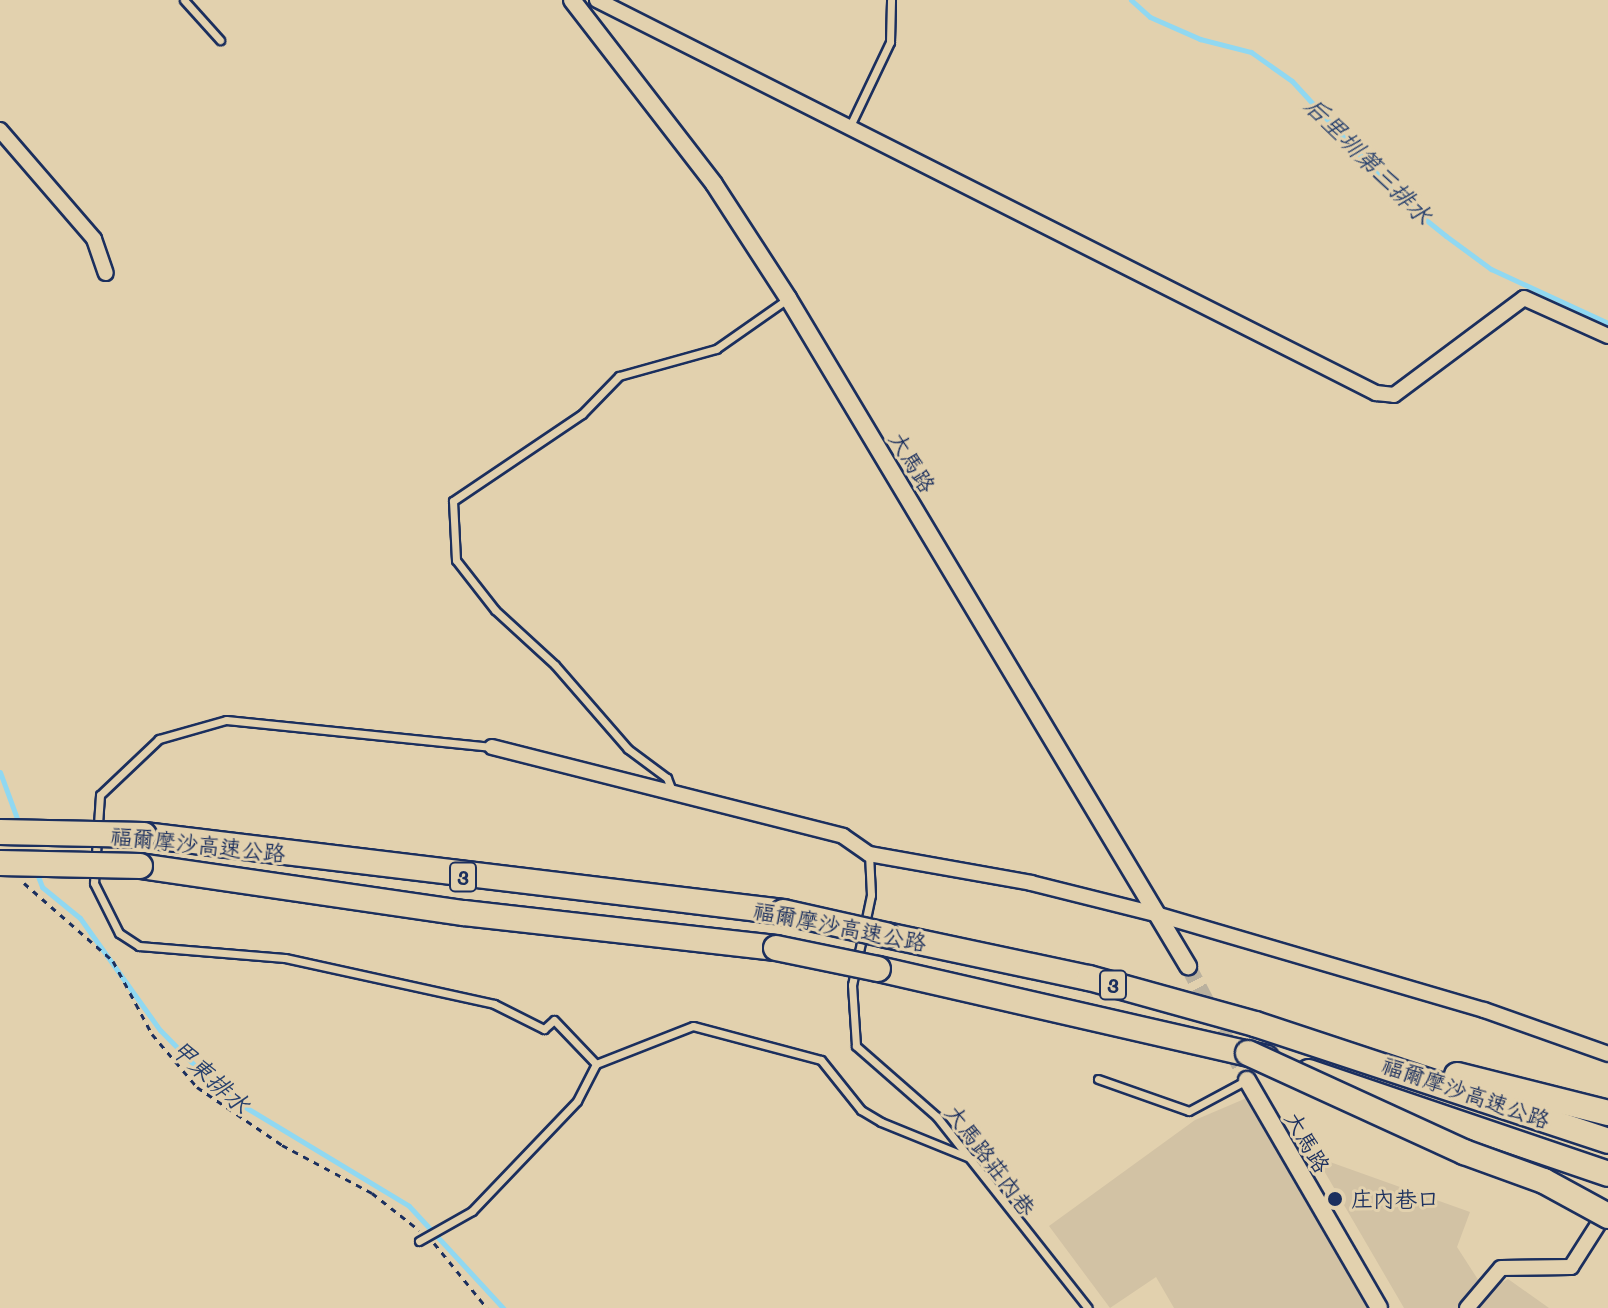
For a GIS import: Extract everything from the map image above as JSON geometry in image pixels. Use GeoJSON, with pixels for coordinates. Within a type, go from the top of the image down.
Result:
{"type":"FeatureCollection","features":[{"type":"Feature","properties":{"kind":"highway","name":"福爾摩沙高速公路"},"geometry":{"type":"LineString","coordinates":[[0,832],[144,835],[783,912],[1089,978],[1337,1049],[1608,1141]]}},
{"type":"Feature","properties":{"kind":"highway","name":"福爾摩沙高速公路"},"geometry":{"type":"LineString","coordinates":[[9,869],[140,866],[464,913],[776,948],[1248,1053],[1608,1174]]}},
{"type":"Feature","properties":{"kind":"highway"},"geometry":{"type":"LineString","coordinates":[[1337,1049],[1608,1113]]}},
{"type":"Feature","properties":{"kind":"highway"},"geometry":{"type":"LineString","coordinates":[[1248,1053],[1464,1152],[1544,1181],[1608,1216]]}},
{"type":"Feature","properties":{"kind":"street","name":"大馬路"},"geometry":{"type":"LineString","coordinates":[[572,0],[714,184],[788,298],[1188,966]]}},
{"type":"Feature","properties":{"kind":"street"},"geometry":{"type":"LineString","coordinates":[[597,0],[1376,393],[1394,395],[1524,298],[1608,336]]}},
{"type":"Feature","properties":{"kind":"street"},"geometry":{"type":"LineString","coordinates":[[0,130],[94,239],[106,273]]}},
{"type":"Feature","properties":{"kind":"street"},"geometry":{"type":"LineString","coordinates":[[492,747],[843,836],[869,854],[1031,883],[1159,915],[1484,1010],[1608,1054]]}},
{"type":"Feature","properties":{"kind":"street","name":"大馬路"},"geometry":{"type":"LineString","coordinates":[[1247,1080],[1379,1308]]}},
{"type":"Feature","properties":{"kind":"street"},"geometry":{"type":"LineString","coordinates":[[1467,1308],[1501,1268],[1571,1267],[1608,1209]]}},
{"type":"Feature","properties":{"kind":"lane"},"geometry":{"type":"LineString","coordinates":[[184,0],[220,40]]}},
{"type":"Feature","properties":{"kind":"lane"},"geometry":{"type":"LineString","coordinates":[[850,126],[890,42],[891,0]]}},
{"type":"Feature","properties":{"kind":"lane"},"geometry":{"type":"LineString","coordinates":[[672,791],[667,778],[628,749],[555,665],[495,610],[456,560],[453,501],[582,414],[619,376],[716,349],[788,298]]}},
{"type":"Feature","properties":{"kind":"lane"},"geometry":{"type":"LineString","coordinates":[[492,747],[226,720],[159,739],[100,795],[94,883],[119,933],[139,946],[285,958],[494,1004],[544,1029],[554,1020],[596,1064]]}},
{"type":"Feature","properties":{"kind":"lane","name":"大馬路莊內巷"},"geometry":{"type":"LineString","coordinates":[[869,854],[871,895],[852,985],[856,1046],[937,1117],[972,1159],[1029,1241],[1088,1308]]}},
{"type":"Feature","properties":{"kind":"lane"},"geometry":{"type":"LineString","coordinates":[[419,1241],[472,1211],[577,1101],[596,1064],[693,1026],[821,1060],[861,1110],[927,1145],[972,1159]]}},
{"type":"Feature","properties":{"kind":"lane"},"geometry":{"type":"LineString","coordinates":[[1098,1079],[1189,1111],[1247,1080]]}},
{"type":"Feature","properties":{"kind":"path"},"geometry":{"type":"LineString","coordinates":[[9,869],[113,961],[152,1034],[197,1087],[282,1145],[382,1200],[431,1239],[487,1308]]}},
{"type":"Feature","properties":{"kind":"shaded area"},"geometry":{"type":"Polygon","coordinates":[[[1249,1097],[1372,1308],[1174,1308],[1156,1277],[1110,1308],[1049,1226],[1195,1120],[1249,1097]]]}},
{"type":"Feature","properties":{"kind":"shaded area"},"geometry":{"type":"Polygon","coordinates":[[[1316,1157],[1470,1212],[1457,1247],[1486,1292],[1508,1279],[1549,1308],[1404,1308],[1316,1157]]]}},
{"type":"Feature","properties":{"kind":"waterway","name":"后里圳第三排水"},"geometry":{"type":"LineString","coordinates":[[1131,0],[1150,17],[1200,39],[1251,52],[1292,81],[1400,199],[1446,236],[1491,269],[1608,323]]}},
{"type":"Feature","properties":{"kind":"waterway","name":"甲東排水"},"geometry":{"type":"LineString","coordinates":[[0,772],[19,824]]}},
{"type":"Feature","properties":{"kind":"waterway","name":"甲東排水"},"geometry":{"type":"LineString","coordinates":[[36,871],[42,887],[80,918],[160,1030],[222,1093],[409,1206],[503,1308]]}},
{"type":"Feature","properties":{"kind":"tunnel"},"geometry":{"type":"LineString","coordinates":[[1188,966],[1247,1080]]}},
{"type":"Feature","properties":{"kind":"place","name":"庄內巷口"},"geometry":{"type":"Point","coordinates":[1335,1199]}}]}
